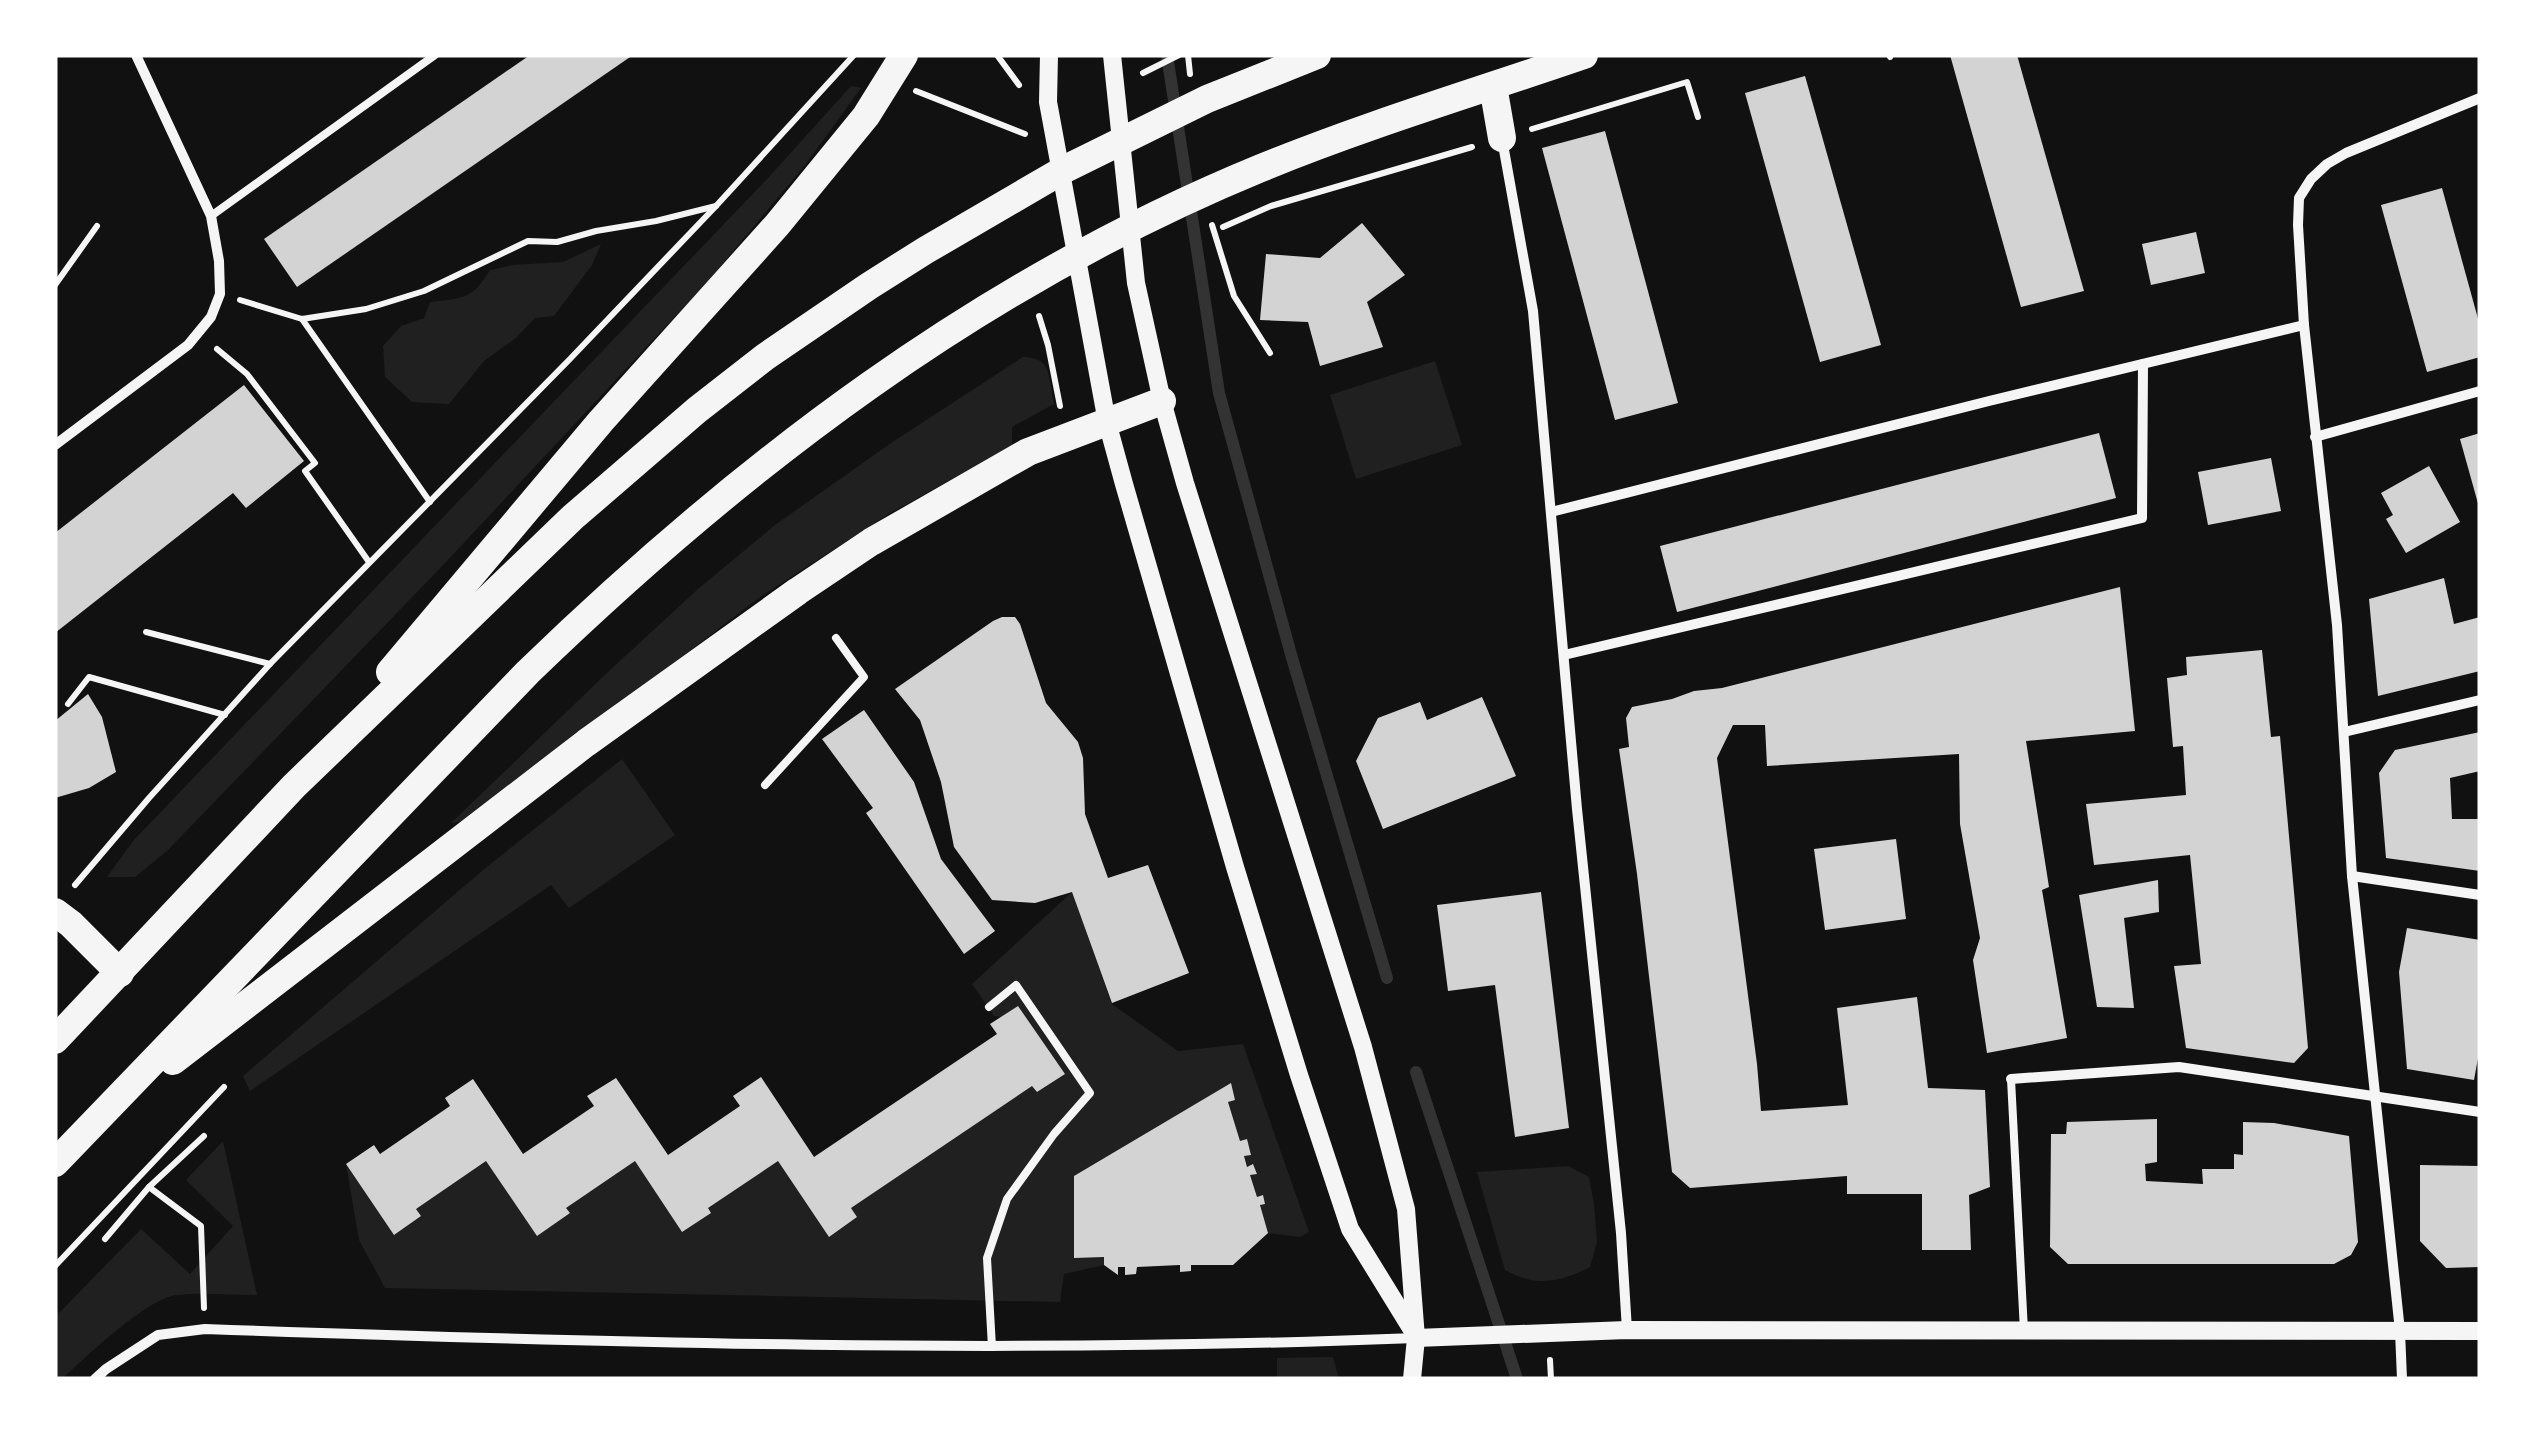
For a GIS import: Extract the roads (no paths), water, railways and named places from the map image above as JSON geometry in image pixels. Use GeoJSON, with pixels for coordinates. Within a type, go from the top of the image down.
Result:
{"type":"FeatureCollection","features":[{"type":"Feature","properties":{"kind":"highway"},"geometry":{"type":"LineString","coordinates":[[1244,84],[1273,55]]}},
{"type":"Feature","properties":{"kind":"highway"},"geometry":{"type":"LineString","coordinates":[[294,786],[573,517],[673,430],[766,357],[926,250],[1032,188],[1207,99],[1317,55]]}},
{"type":"Feature","properties":{"kind":"highway"},"geometry":{"type":"LineString","coordinates":[[55,1163],[514,686],[608,595],[751,472],[827,416],[984,309],[1106,241],[1321,145],[1584,55]]}},
{"type":"Feature","properties":{"kind":"highway"},"geometry":{"type":"LineString","coordinates":[[55,1040],[294,786],[601,421],[777,225],[866,116],[897,66]]}},
{"type":"Feature","properties":{"kind":"highway"},"geometry":{"type":"LineString","coordinates":[[1493,86],[1502,138]]}},
{"type":"Feature","properties":{"kind":"highway"},"geometry":{"type":"LineString","coordinates":[[100,1117],[586,743],[798,591],[871,542],[1028,452],[1162,402]]}},
{"type":"Feature","properties":{"kind":"highway"},"geometry":{"type":"LineString","coordinates":[[55,912],[120,973]]}},
{"type":"Feature","properties":{"kind":"street"},"geometry":{"type":"LineString","coordinates":[[55,445],[188,346],[210,317],[220,294],[211,216],[136,55]]}},
{"type":"Feature","properties":{"kind":"street"},"geometry":{"type":"LineString","coordinates":[[1049,55],[1048,102],[1107,422],[1235,867],[1350,1230],[1416,1338]]}},
{"type":"Feature","properties":{"kind":"street"},"geometry":{"type":"LineString","coordinates":[[1112,55],[1136,283],[1162,402],[1363,1048],[1406,1209],[1416,1338],[1412,1379]]}},
{"type":"Feature","properties":{"kind":"street"},"geometry":{"type":"LineString","coordinates":[[2402,1379],[2352,876],[2337,625],[2304,325],[2298,225],[2300,198],[2327,164],[2480,98]]}},
{"type":"Feature","properties":{"kind":"street"},"geometry":{"type":"LineString","coordinates":[[1502,138],[1533,312],[1627,1330]]}},
{"type":"Feature","properties":{"kind":"street"},"geometry":{"type":"LineString","coordinates":[[1551,512],[2304,325]]}},
{"type":"Feature","properties":{"kind":"street"},"geometry":{"type":"LineString","coordinates":[[1564,655],[2142,518],[2143,364]]}},
{"type":"Feature","properties":{"kind":"street"},"geometry":{"type":"LineString","coordinates":[[2315,437],[2480,391]]}},
{"type":"Feature","properties":{"kind":"street"},"geometry":{"type":"LineString","coordinates":[[2344,732],[2480,700]]}},
{"type":"Feature","properties":{"kind":"street"},"geometry":{"type":"LineString","coordinates":[[2352,876],[2480,896]]}},
{"type":"Feature","properties":{"kind":"street"},"geometry":{"type":"LineString","coordinates":[[2011,1080],[2179,1067],[2480,1112]]}},
{"type":"Feature","properties":{"kind":"street"},"geometry":{"type":"LineString","coordinates":[[96,1379],[110,1374],[158,1335],[205,1329],[872,1347],[1262,1344],[1627,1330],[2480,1331]]}},
{"type":"Feature","properties":{"kind":"lane"},"geometry":{"type":"LineString","coordinates":[[211,216],[434,55]]}},
{"type":"Feature","properties":{"kind":"lane"},"geometry":{"type":"LineString","coordinates":[[764,786],[864,677],[836,638]]}},
{"type":"Feature","properties":{"kind":"lane"},"geometry":{"type":"LineString","coordinates":[[989,1007],[1016,985],[1090,1093],[1006,1199],[986,1258],[992,1347]]}},
{"type":"Feature","properties":{"kind":"lane"},"geometry":{"type":"LineString","coordinates":[[2011,1080],[2024,1331]]}},
{"type":"Feature","properties":{"kind":"waterway"},"geometry":{"type":"LineString","coordinates":[[1167,55],[1219,393],[1387,978]]}},
{"type":"Feature","properties":{"kind":"waterway"},"geometry":{"type":"LineString","coordinates":[[1416,1072],[1517,1379]]}}]}
